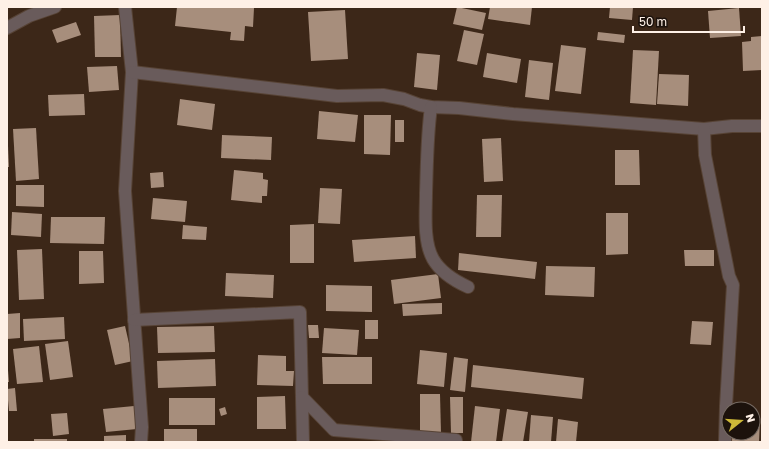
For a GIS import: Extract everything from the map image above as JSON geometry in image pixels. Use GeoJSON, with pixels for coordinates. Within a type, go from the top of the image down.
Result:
{"type":"FeatureCollection","features":[{"type":"Feature","properties":{"kind":"street"},"geometry":{"type":"LineString","coordinates":[[7,28],[29,16],[55,7]]}},
{"type":"Feature","properties":{"kind":"street"},"geometry":{"type":"LineString","coordinates":[[125,7],[132,72],[125,192],[142,427],[141,442]]}},
{"type":"Feature","properties":{"kind":"street"},"geometry":{"type":"LineString","coordinates":[[132,72],[337,96],[384,95],[431,107],[459,108],[513,114],[704,129],[732,126],[762,126]]}},
{"type":"Feature","properties":{"kind":"street"},"geometry":{"type":"LineString","coordinates":[[431,107],[428,134],[427,169],[426,224],[428,248],[433,260],[445,274],[456,282],[468,287]]}},
{"type":"Feature","properties":{"kind":"street"},"geometry":{"type":"LineString","coordinates":[[704,129],[705,155],[729,276],[733,285],[725,442]]}},
{"type":"Feature","properties":{"kind":"street"},"geometry":{"type":"LineString","coordinates":[[134,320],[300,312],[304,442]]}},
{"type":"Feature","properties":{"kind":"street"},"geometry":{"type":"LineString","coordinates":[[302,397],[334,430],[456,440],[456,442]]}},
{"type":"Feature","properties":{"kind":"building"},"geometry":{"type":"Polygon","coordinates":[[[177,7],[254,8],[253,27],[245,26],[244,41],[230,40],[231,32],[175,26],[177,7]]]}},
{"type":"Feature","properties":{"kind":"building"},"geometry":{"type":"Polygon","coordinates":[[[457,7],[486,13],[482,30],[453,24],[457,7]]]}},
{"type":"Feature","properties":{"kind":"building"},"geometry":{"type":"Polygon","coordinates":[[[490,7],[532,7],[530,25],[488,19],[490,7]]]}},
{"type":"Feature","properties":{"kind":"building"},"geometry":{"type":"Polygon","coordinates":[[[610,7],[633,7],[632,20],[609,18],[610,7]]]}},
{"type":"Feature","properties":{"kind":"building"},"geometry":{"type":"Polygon","coordinates":[[[739,8],[741,36],[710,38],[708,11],[739,8]]]}},
{"type":"Feature","properties":{"kind":"building"},"geometry":{"type":"Polygon","coordinates":[[[345,10],[348,59],[311,61],[308,12],[345,10]]]}},
{"type":"Feature","properties":{"kind":"building"},"geometry":{"type":"Polygon","coordinates":[[[120,15],[121,57],[95,57],[94,16],[120,15]]]}},
{"type":"Feature","properties":{"kind":"building"},"geometry":{"type":"Polygon","coordinates":[[[76,22],[81,35],[57,43],[52,30],[76,22]]]}},
{"type":"Feature","properties":{"kind":"building"},"geometry":{"type":"Polygon","coordinates":[[[464,30],[484,34],[477,65],[457,61],[464,30]]]}},
{"type":"Feature","properties":{"kind":"building"},"geometry":{"type":"Polygon","coordinates":[[[598,32],[625,35],[624,43],[597,40],[598,32]]]}},
{"type":"Feature","properties":{"kind":"building"},"geometry":{"type":"Polygon","coordinates":[[[762,36],[762,70],[743,71],[742,42],[751,41],[751,37],[762,36]]]}},
{"type":"Feature","properties":{"kind":"building"},"geometry":{"type":"Polygon","coordinates":[[[561,45],[586,48],[581,94],[555,91],[561,45]]]}},
{"type":"Feature","properties":{"kind":"building"},"geometry":{"type":"Polygon","coordinates":[[[633,50],[659,51],[656,105],[630,103],[633,50]]]}},
{"type":"Feature","properties":{"kind":"building"},"geometry":{"type":"Polygon","coordinates":[[[417,53],[440,55],[437,90],[414,87],[417,53]]]}},
{"type":"Feature","properties":{"kind":"building"},"geometry":{"type":"Polygon","coordinates":[[[487,53],[521,59],[517,83],[483,77],[487,53]]]}},
{"type":"Feature","properties":{"kind":"building"},"geometry":{"type":"Polygon","coordinates":[[[529,60],[553,63],[549,100],[525,97],[529,60]]]}},
{"type":"Feature","properties":{"kind":"building"},"geometry":{"type":"Polygon","coordinates":[[[117,66],[119,90],[89,92],[87,67],[117,66]]]}},
{"type":"Feature","properties":{"kind":"building"},"geometry":{"type":"Polygon","coordinates":[[[659,74],[689,75],[688,106],[657,104],[659,74]]]}},
{"type":"Feature","properties":{"kind":"building"},"geometry":{"type":"Polygon","coordinates":[[[84,94],[85,115],[49,116],[48,95],[84,94]]]}},
{"type":"Feature","properties":{"kind":"building"},"geometry":{"type":"Polygon","coordinates":[[[180,99],[215,104],[212,130],[177,125],[180,99]]]}},
{"type":"Feature","properties":{"kind":"building"},"geometry":{"type":"Polygon","coordinates":[[[319,111],[358,115],[355,142],[317,139],[319,111]]]}},
{"type":"Feature","properties":{"kind":"building"},"geometry":{"type":"Polygon","coordinates":[[[364,115],[391,115],[390,155],[364,154],[364,115]]]}},
{"type":"Feature","properties":{"kind":"building"},"geometry":{"type":"Polygon","coordinates":[[[395,120],[404,120],[404,142],[395,142],[395,120]]]}},
{"type":"Feature","properties":{"kind":"building"},"geometry":{"type":"Polygon","coordinates":[[[36,128],[39,179],[16,181],[13,129],[36,128]]]}},
{"type":"Feature","properties":{"kind":"building"},"geometry":{"type":"Polygon","coordinates":[[[222,135],[272,137],[271,160],[221,158],[222,135]]]}},
{"type":"Feature","properties":{"kind":"building"},"geometry":{"type":"Polygon","coordinates":[[[501,138],[503,181],[484,182],[482,139],[501,138]]]}},
{"type":"Feature","properties":{"kind":"building"},"geometry":{"type":"Polygon","coordinates":[[[8,146],[9,167],[7,167],[8,146]]]}},
{"type":"Feature","properties":{"kind":"building"},"geometry":{"type":"Polygon","coordinates":[[[615,150],[639,150],[640,185],[615,185],[615,150]]]}},
{"type":"Feature","properties":{"kind":"building"},"geometry":{"type":"Polygon","coordinates":[[[234,170],[263,173],[263,179],[268,180],[267,196],[262,196],[262,203],[231,200],[234,170]]]}},
{"type":"Feature","properties":{"kind":"building"},"geometry":{"type":"Polygon","coordinates":[[[163,172],[164,187],[151,188],[150,173],[163,172]]]}},
{"type":"Feature","properties":{"kind":"building"},"geometry":{"type":"Polygon","coordinates":[[[16,185],[44,185],[44,207],[16,206],[16,185]]]}},
{"type":"Feature","properties":{"kind":"building"},"geometry":{"type":"Polygon","coordinates":[[[320,188],[342,189],[340,224],[318,223],[320,188]]]}},
{"type":"Feature","properties":{"kind":"building"},"geometry":{"type":"Polygon","coordinates":[[[477,195],[502,195],[501,237],[476,237],[477,195]]]}},
{"type":"Feature","properties":{"kind":"building"},"geometry":{"type":"Polygon","coordinates":[[[153,198],[187,201],[185,222],[151,219],[153,198]]]}},
{"type":"Feature","properties":{"kind":"building"},"geometry":{"type":"Polygon","coordinates":[[[12,212],[42,214],[41,237],[11,235],[12,212]]]}},
{"type":"Feature","properties":{"kind":"building"},"geometry":{"type":"Polygon","coordinates":[[[606,213],[628,213],[628,254],[606,255],[606,213]]]}},
{"type":"Feature","properties":{"kind":"building"},"geometry":{"type":"Polygon","coordinates":[[[51,217],[105,217],[104,244],[50,243],[51,217]]]}},
{"type":"Feature","properties":{"kind":"building"},"geometry":{"type":"Polygon","coordinates":[[[314,224],[314,263],[290,263],[290,225],[314,224]]]}},
{"type":"Feature","properties":{"kind":"building"},"geometry":{"type":"Polygon","coordinates":[[[183,225],[207,227],[206,240],[182,239],[183,225]]]}},
{"type":"Feature","properties":{"kind":"building"},"geometry":{"type":"Polygon","coordinates":[[[415,236],[416,258],[354,262],[352,240],[415,236]]]}},
{"type":"Feature","properties":{"kind":"building"},"geometry":{"type":"Polygon","coordinates":[[[42,249],[44,299],[19,300],[17,250],[42,249]]]}},
{"type":"Feature","properties":{"kind":"building"},"geometry":{"type":"Polygon","coordinates":[[[684,250],[714,250],[714,266],[685,266],[684,250]]]}},
{"type":"Feature","properties":{"kind":"building"},"geometry":{"type":"Polygon","coordinates":[[[79,251],[103,251],[104,283],[79,284],[79,251]]]}},
{"type":"Feature","properties":{"kind":"building"},"geometry":{"type":"Polygon","coordinates":[[[459,253],[537,262],[535,279],[458,270],[459,253]]]}},
{"type":"Feature","properties":{"kind":"building"},"geometry":{"type":"Polygon","coordinates":[[[546,266],[595,267],[594,297],[545,295],[546,266]]]}},
{"type":"Feature","properties":{"kind":"building"},"geometry":{"type":"Polygon","coordinates":[[[226,273],[274,275],[273,298],[225,296],[226,273]]]}},
{"type":"Feature","properties":{"kind":"building"},"geometry":{"type":"Polygon","coordinates":[[[438,274],[441,298],[394,304],[391,280],[438,274]]]}},
{"type":"Feature","properties":{"kind":"building"},"geometry":{"type":"Polygon","coordinates":[[[326,285],[372,286],[372,312],[326,311],[326,285]]]}},
{"type":"Feature","properties":{"kind":"building"},"geometry":{"type":"Polygon","coordinates":[[[442,303],[442,314],[403,316],[402,304],[442,303]]]}},
{"type":"Feature","properties":{"kind":"building"},"geometry":{"type":"Polygon","coordinates":[[[20,313],[20,338],[7,339],[7,314],[20,313]]]}},
{"type":"Feature","properties":{"kind":"building"},"geometry":{"type":"Polygon","coordinates":[[[64,317],[65,339],[24,341],[23,319],[64,317]]]}},
{"type":"Feature","properties":{"kind":"building"},"geometry":{"type":"Polygon","coordinates":[[[365,320],[378,320],[378,339],[365,339],[365,320]]]}},
{"type":"Feature","properties":{"kind":"building"},"geometry":{"type":"Polygon","coordinates":[[[692,321],[713,322],[711,345],[690,344],[692,321]]]}},
{"type":"Feature","properties":{"kind":"building"},"geometry":{"type":"Polygon","coordinates":[[[308,325],[318,325],[319,338],[309,338],[308,325]]]}},
{"type":"Feature","properties":{"kind":"building"},"geometry":{"type":"Polygon","coordinates":[[[125,326],[133,361],[115,365],[107,330],[125,326]]]}},
{"type":"Feature","properties":{"kind":"building"},"geometry":{"type":"Polygon","coordinates":[[[214,326],[215,352],[158,353],[157,327],[214,326]]]}},
{"type":"Feature","properties":{"kind":"building"},"geometry":{"type":"Polygon","coordinates":[[[324,328],[359,330],[357,355],[322,353],[324,328]]]}},
{"type":"Feature","properties":{"kind":"building"},"geometry":{"type":"Polygon","coordinates":[[[68,341],[73,377],[50,380],[45,344],[68,341]]]}},
{"type":"Feature","properties":{"kind":"building"},"geometry":{"type":"Polygon","coordinates":[[[39,346],[43,382],[17,384],[13,349],[39,346]]]}},
{"type":"Feature","properties":{"kind":"building"},"geometry":{"type":"Polygon","coordinates":[[[420,350],[447,353],[444,387],[417,384],[420,350]]]}},
{"type":"Feature","properties":{"kind":"building"},"geometry":{"type":"Polygon","coordinates":[[[258,355],[286,356],[286,371],[294,371],[293,386],[257,385],[258,355]]]}},
{"type":"Feature","properties":{"kind":"building"},"geometry":{"type":"Polygon","coordinates":[[[322,357],[372,357],[372,384],[323,384],[322,357]]]}},
{"type":"Feature","properties":{"kind":"building"},"geometry":{"type":"Polygon","coordinates":[[[454,357],[468,359],[465,392],[450,390],[454,357]]]}},
{"type":"Feature","properties":{"kind":"building"},"geometry":{"type":"Polygon","coordinates":[[[215,359],[216,386],[158,388],[157,361],[215,359]]]}},
{"type":"Feature","properties":{"kind":"building"},"geometry":{"type":"Polygon","coordinates":[[[473,365],[584,378],[582,399],[471,387],[473,365]]]}},
{"type":"Feature","properties":{"kind":"building"},"geometry":{"type":"Polygon","coordinates":[[[8,370],[9,382],[7,382],[8,370]]]}},
{"type":"Feature","properties":{"kind":"building"},"geometry":{"type":"Polygon","coordinates":[[[15,388],[17,411],[9,411],[7,389],[15,388]]]}},
{"type":"Feature","properties":{"kind":"building"},"geometry":{"type":"Polygon","coordinates":[[[420,394],[440,394],[441,433],[420,433],[420,394]]]}},
{"type":"Feature","properties":{"kind":"building"},"geometry":{"type":"Polygon","coordinates":[[[285,396],[286,429],[257,429],[257,397],[285,396]]]}},
{"type":"Feature","properties":{"kind":"building"},"geometry":{"type":"Polygon","coordinates":[[[450,397],[463,397],[463,433],[451,433],[450,397]]]}},
{"type":"Feature","properties":{"kind":"building"},"geometry":{"type":"Polygon","coordinates":[[[169,398],[215,398],[215,425],[169,425],[169,398]]]}},
{"type":"Feature","properties":{"kind":"building"},"geometry":{"type":"Polygon","coordinates":[[[134,406],[137,429],[106,432],[103,409],[134,406]]]}},
{"type":"Feature","properties":{"kind":"building"},"geometry":{"type":"Polygon","coordinates":[[[475,406],[500,409],[496,442],[471,442],[475,406]]]}},
{"type":"Feature","properties":{"kind":"building"},"geometry":{"type":"Polygon","coordinates":[[[225,407],[227,414],[221,416],[219,409],[225,407]]]}},
{"type":"Feature","properties":{"kind":"building"},"geometry":{"type":"Polygon","coordinates":[[[507,409],[528,412],[523,442],[502,442],[507,409]]]}},
{"type":"Feature","properties":{"kind":"building"},"geometry":{"type":"Polygon","coordinates":[[[67,413],[69,434],[53,436],[51,414],[67,413]]]}},
{"type":"Feature","properties":{"kind":"building"},"geometry":{"type":"Polygon","coordinates":[[[531,415],[553,417],[551,442],[529,442],[531,415]]]}},
{"type":"Feature","properties":{"kind":"building"},"geometry":{"type":"Polygon","coordinates":[[[558,419],[578,422],[576,442],[556,442],[558,419]]]}},
{"type":"Feature","properties":{"kind":"building"},"geometry":{"type":"Polygon","coordinates":[[[164,429],[197,429],[197,442],[164,442],[164,429]]]}},
{"type":"Feature","properties":{"kind":"building"},"geometry":{"type":"Polygon","coordinates":[[[126,435],[126,442],[104,442],[104,436],[126,435]]]}},
{"type":"Feature","properties":{"kind":"building"},"geometry":{"type":"Polygon","coordinates":[[[34,439],[67,439],[67,442],[34,442],[34,439]]]}},
{"type":"Feature","properties":{"kind":"building"},"geometry":{"type":"Polygon","coordinates":[[[729,441],[759,441],[759,442],[729,441]]]}}]}
